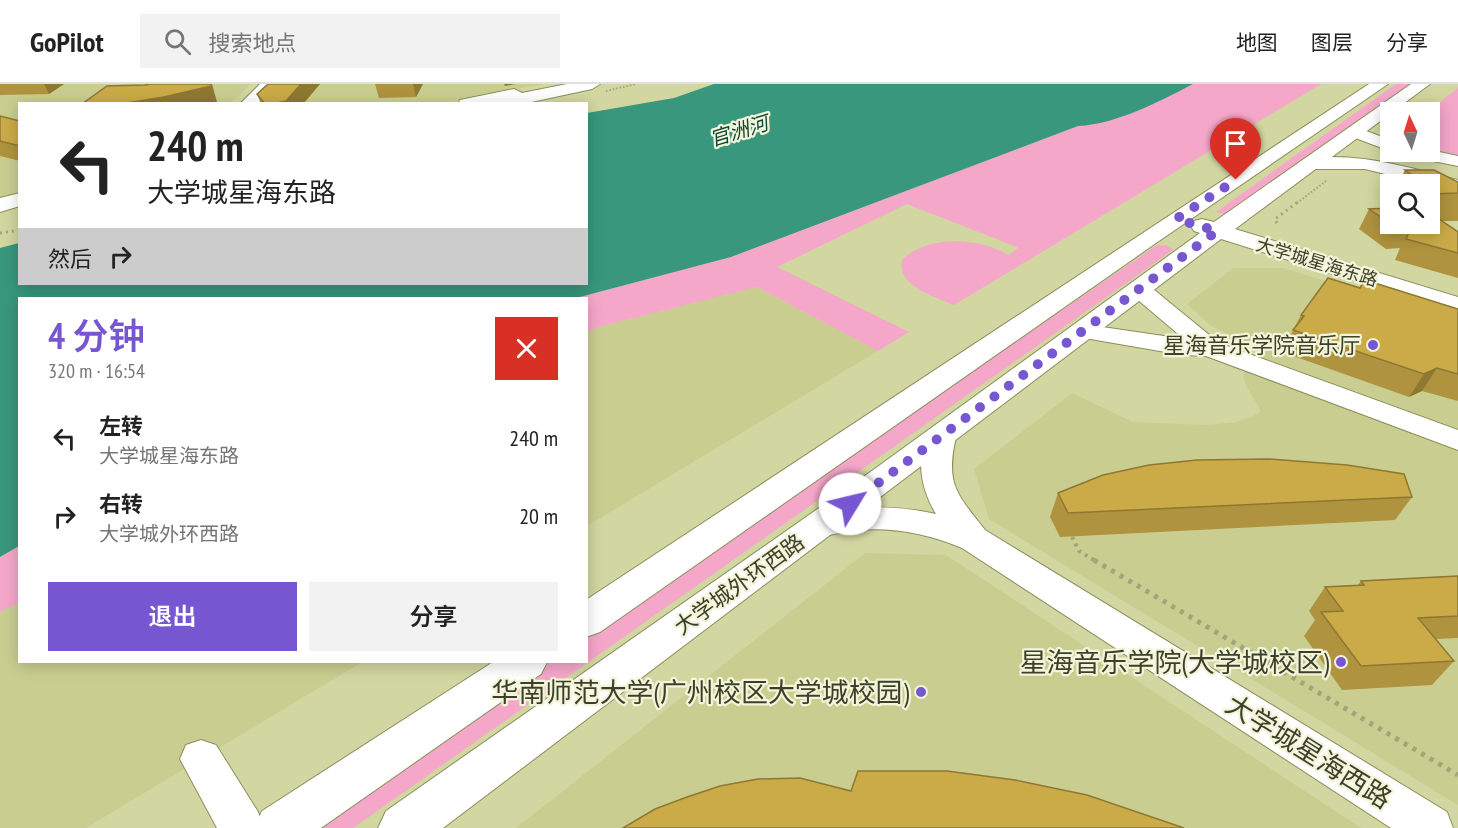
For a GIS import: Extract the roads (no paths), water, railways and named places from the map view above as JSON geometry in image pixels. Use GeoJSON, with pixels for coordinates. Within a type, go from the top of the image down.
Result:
{"type":"FeatureCollection","features":[{"type":"Feature","properties":{"kind":"main road"},"geometry":{"type":"LineString","coordinates":[[476,102],[563,84]]}},
{"type":"Feature","properties":{"kind":"main road"},"geometry":{"type":"LineString","coordinates":[[504,102],[592,84]]}},
{"type":"Feature","properties":{"kind":"main road"},"geometry":{"type":"LineString","coordinates":[[588,620],[1176,219],[1380,84]]}},
{"type":"Feature","properties":{"kind":"main road","name":"大学城外环西路"},"geometry":{"type":"LineString","coordinates":[[403,828],[941,437],[1203,241],[1422,84]]}},
{"type":"Feature","properties":{"kind":"main road"},"geometry":{"type":"LineString","coordinates":[[0,205],[18,200]]}},
{"type":"Feature","properties":{"kind":"main road"},"geometry":{"type":"LineString","coordinates":[[0,212],[18,208]]}},
{"type":"Feature","properties":{"kind":"main road","name":"大学城星海东路"},"geometry":{"type":"LineString","coordinates":[[1176,219],[1203,241],[1458,305]]}},
{"type":"Feature","properties":{"kind":"main road"},"geometry":{"type":"LineString","coordinates":[[1148,238],[1174,244],[1203,241]]}},
{"type":"Feature","properties":{"kind":"main road"},"geometry":{"type":"LineString","coordinates":[[279,828],[525,663]]}},
{"type":"Feature","properties":{"kind":"street"},"geometry":{"type":"LineString","coordinates":[[250,102],[269,84]]}},
{"type":"Feature","properties":{"kind":"street"},"geometry":{"type":"LineString","coordinates":[[1356,132],[1380,142]]}},
{"type":"Feature","properties":{"kind":"street"},"geometry":{"type":"LineString","coordinates":[[1440,157],[1458,161]]}},
{"type":"Feature","properties":{"kind":"street"},"geometry":{"type":"LineString","coordinates":[[1310,165],[1336,162],[1358,163],[1458,186]]}},
{"type":"Feature","properties":{"kind":"street"},"geometry":{"type":"LineString","coordinates":[[1139,289],[1210,348]]}},
{"type":"Feature","properties":{"kind":"street"},"geometry":{"type":"LineString","coordinates":[[1082,331],[1183,347],[1210,348],[1458,441]]}},
{"type":"Feature","properties":{"kind":"street","name":"大学城星海西路"},"geometry":{"type":"LineString","coordinates":[[941,437],[935,467],[939,492],[953,516],[974,539]]}},
{"type":"Feature","properties":{"kind":"street","name":"大学城星海西路"},"geometry":{"type":"LineString","coordinates":[[818,526],[850,520],[913,520],[934,524],[974,539],[1431,828]]}},
{"type":"Feature","properties":{"kind":"street"},"geometry":{"type":"LineString","coordinates":[[201,759],[242,828]]}},
{"type":"Feature","properties":{"kind":"water","name":"官洲河"},"geometry":{"type":"Polygon","coordinates":[[[714,84],[1193,84],[1122,117],[1078,126],[731,257],[580,297],[18,297],[18,547],[0,557],[0,248],[18,243],[18,285],[588,285],[588,113],[674,98],[714,84]]]}},
{"type":"Feature","properties":{"kind":"place","name":"星海音乐学院音乐厅"},"geometry":{"type":"Point","coordinates":[1373,345]}},
{"type":"Feature","properties":{"kind":"place","name":"星海音乐学院(大学城校区)"},"geometry":{"type":"Point","coordinates":[1341,662]}},
{"type":"Feature","properties":{"kind":"place","name":"华南师范大学(广州校区大学城校园)"},"geometry":{"type":"Point","coordinates":[921,692]}}]}
